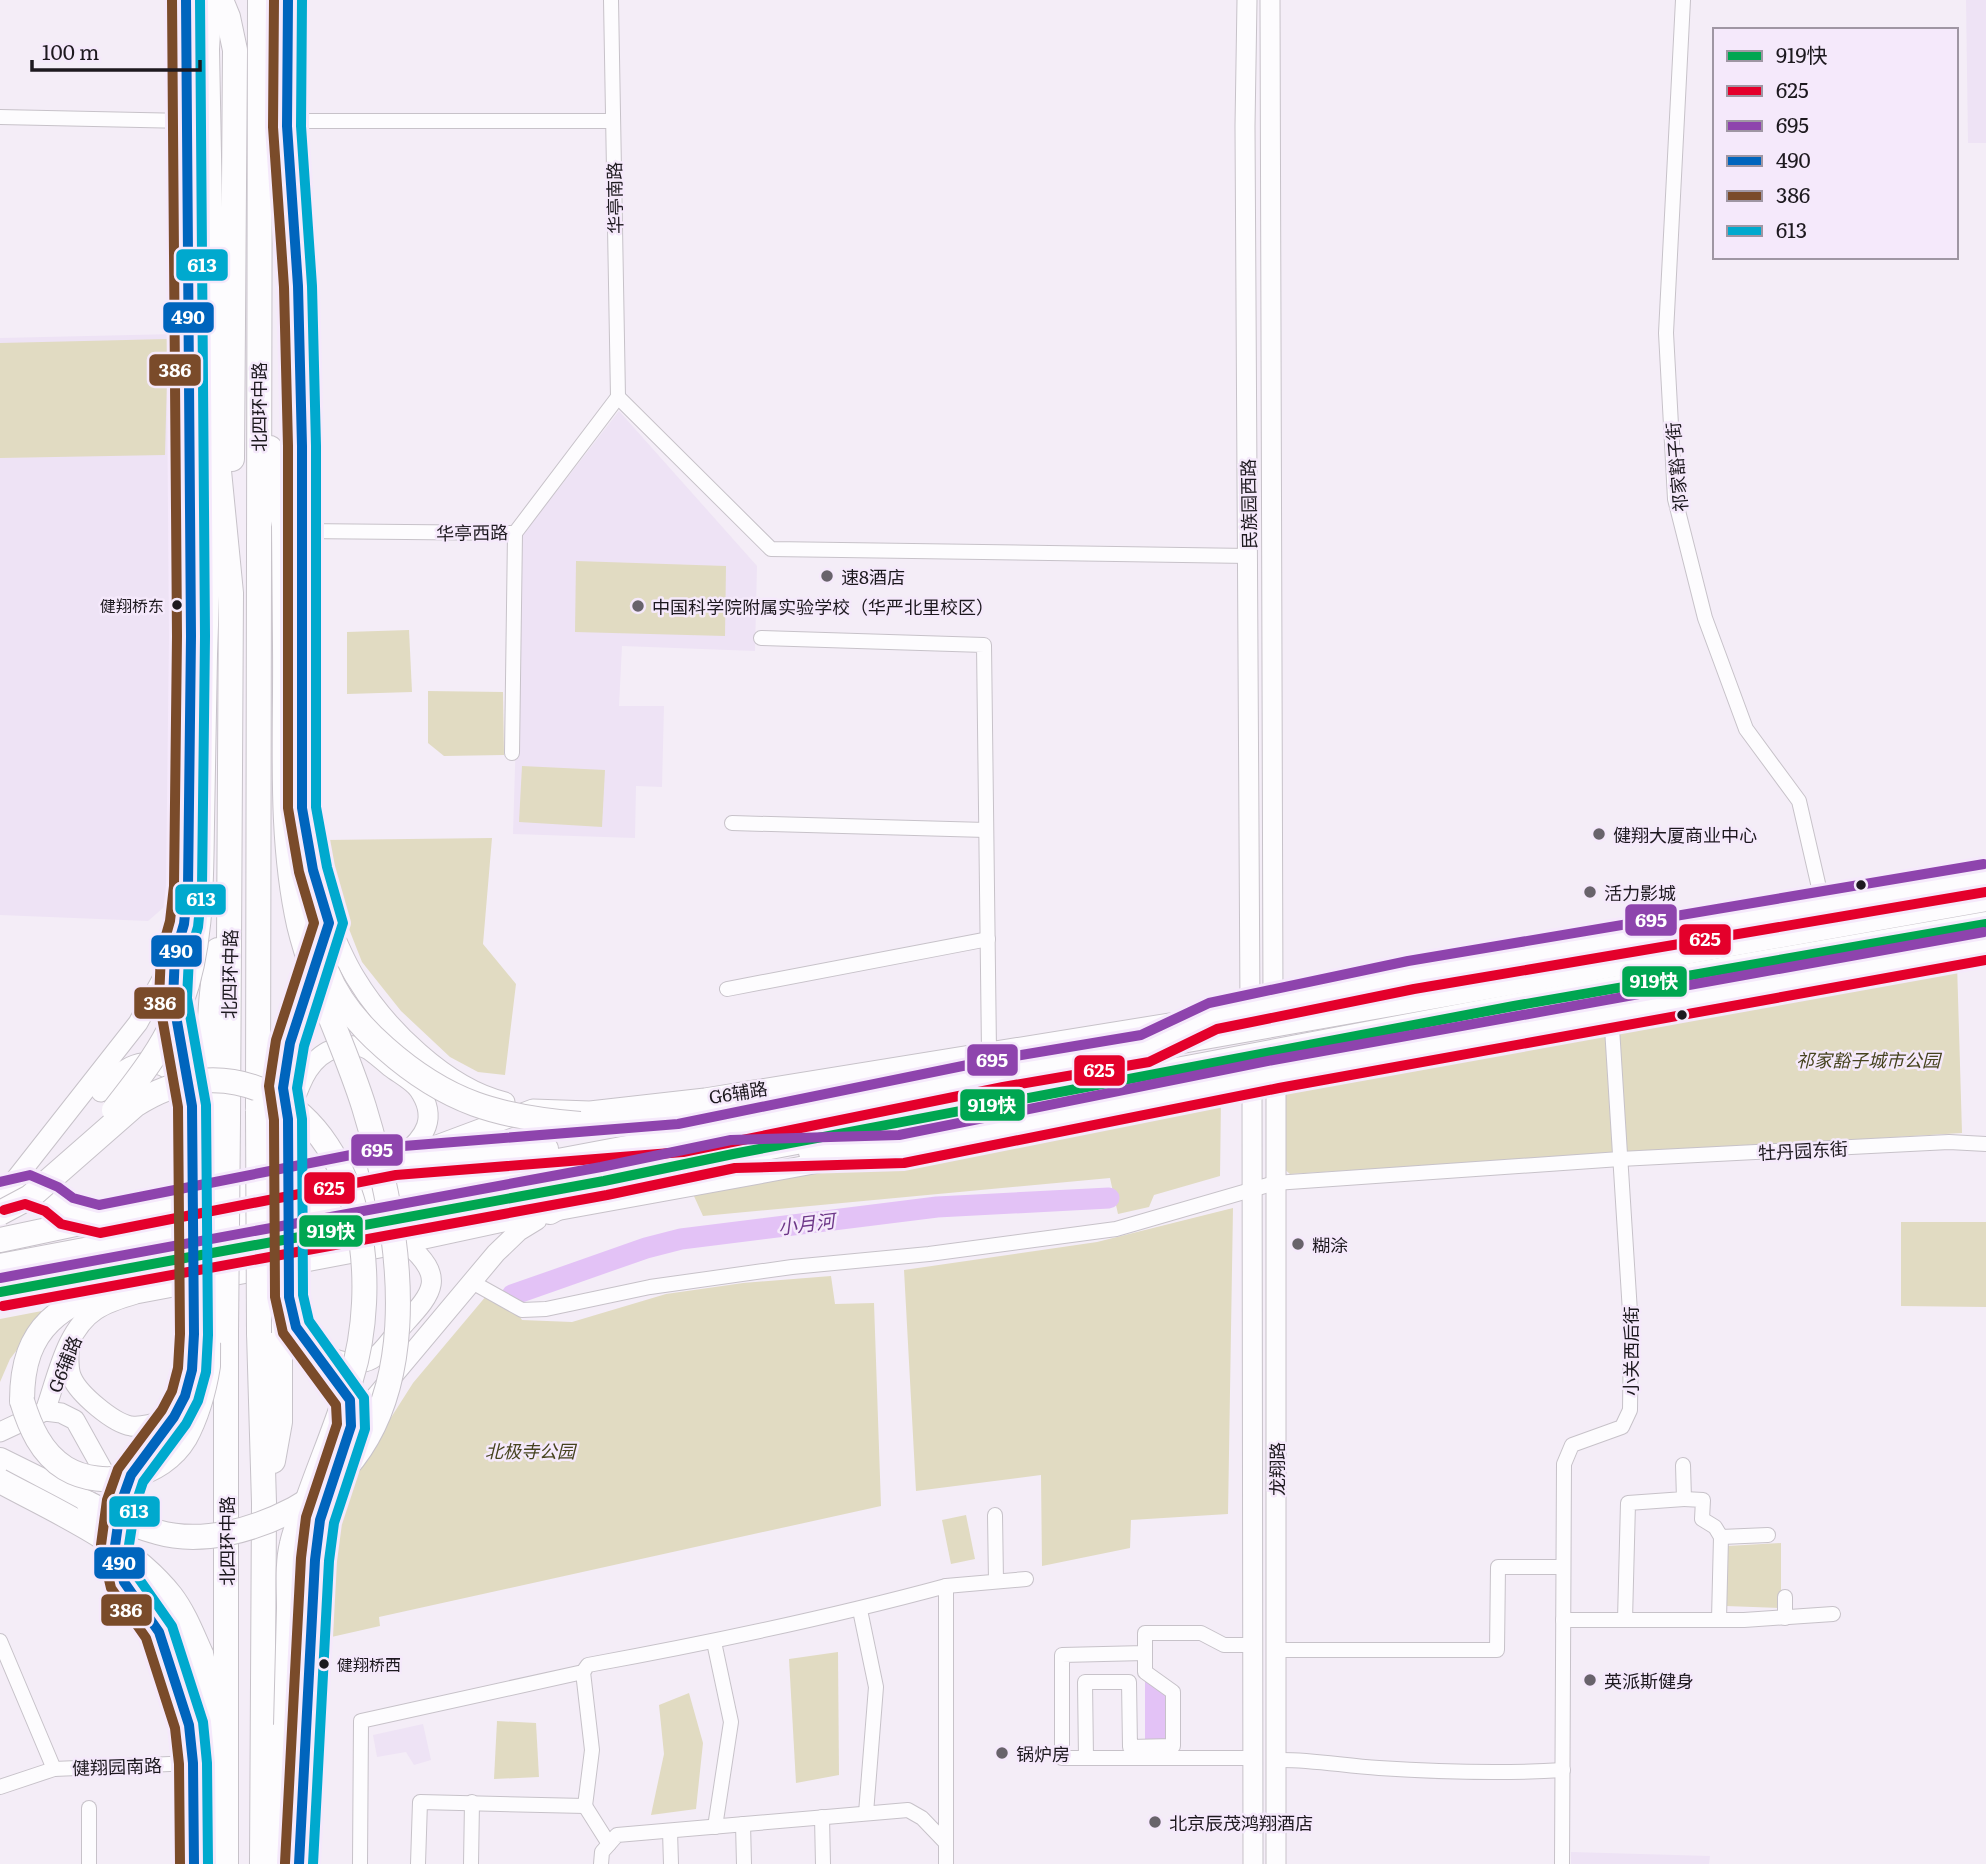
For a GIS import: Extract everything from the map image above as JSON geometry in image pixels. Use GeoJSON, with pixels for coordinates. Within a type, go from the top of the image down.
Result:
{"type":"FeatureCollection","features":[{"type":"Feature","properties":{"kind":"highway","name":"北四环中路"},"geometry":{"type":"LineString","coordinates":[[210,0],[207,49],[214,420],[231,593],[230,891],[210,1130],[226,1332],[226,1864]]}},
{"type":"Feature","properties":{"kind":"highway"},"geometry":{"type":"LineString","coordinates":[[221,0],[228,17],[235,50],[231,593]]}},
{"type":"Feature","properties":{"kind":"highway","name":"北四环中路"},"geometry":{"type":"LineString","coordinates":[[260,0],[258,1111],[259,1333],[264,1503],[262,1864]]}},
{"type":"Feature","properties":{"kind":"highway"},"geometry":{"type":"LineString","coordinates":[[272,0],[287,64]]}},
{"type":"Feature","properties":{"kind":"highway"},"geometry":{"type":"LineString","coordinates":[[187,304],[211,227]]}},
{"type":"Feature","properties":{"kind":"highway"},"geometry":{"type":"LineString","coordinates":[[0,1460],[101,1510],[159,1533],[210,1535],[240,1531],[270,1521],[297,1507],[325,1487],[359,1450],[375,1423],[387,1394],[398,1339],[395,1250],[381,1172],[363,1105],[300,927],[289,859],[286,813],[284,526],[258,386]]}},
{"type":"Feature","properties":{"kind":"highway"},"geometry":{"type":"LineString","coordinates":[[75,1159],[147,1068],[166,1037],[181,1004],[192,968],[201,887],[205,654],[214,420]]}},
{"type":"Feature","properties":{"kind":"highway"},"geometry":{"type":"LineString","coordinates":[[286,813],[311,933],[330,979],[348,1009],[368,1034],[428,1083],[459,1098],[492,1111],[532,1120],[579,1124],[650,1122],[995,1062],[1145,1048],[1986,899]]}},
{"type":"Feature","properties":{"kind":"highway"},"geometry":{"type":"LineString","coordinates":[[0,1292],[604,1181],[733,1154],[1514,1006],[1986,924]]}},
{"type":"Feature","properties":{"kind":"highway"},"geometry":{"type":"LineString","coordinates":[[1411,975],[1499,986]]}},
{"type":"Feature","properties":{"kind":"highway"},"geometry":{"type":"LineString","coordinates":[[1145,1048],[1213,1016]]}},
{"type":"Feature","properties":{"kind":"highway"},"geometry":{"type":"LineString","coordinates":[[0,1266],[680,1138],[995,1062]]}},
{"type":"Feature","properties":{"kind":"highway"},"geometry":{"type":"LineString","coordinates":[[1,1201],[30,1197],[151,1094],[180,1083],[198,1080],[237,1082],[256,1087],[290,1106],[318,1133],[346,1180],[362,1247],[361,1332],[351,1380],[292,1545],[281,1864]]}},
{"type":"Feature","properties":{"kind":"highway"},"geometry":{"type":"LineString","coordinates":[[179,1258],[104,1289],[55,1314],[39,1333],[27,1354],[22,1377],[22,1401],[31,1428],[44,1449],[65,1468],[90,1478],[118,1480],[147,1472],[168,1457],[184,1440],[204,1390],[208,1366],[210,1130]]}},
{"type":"Feature","properties":{"kind":"highway"},"geometry":{"type":"LineString","coordinates":[[394,1161],[680,1138]]}},
{"type":"Feature","properties":{"kind":"highway"},"geometry":{"type":"LineString","coordinates":[[733,1154],[901,1149]]}},
{"type":"Feature","properties":{"kind":"highway"},"geometry":{"type":"LineString","coordinates":[[550,1212],[604,1181]]}},
{"type":"Feature","properties":{"kind":"highway"},"geometry":{"type":"LineString","coordinates":[[0,1240],[99,1219]]}},
{"type":"Feature","properties":{"kind":"highway"},"geometry":{"type":"LineString","coordinates":[[264,1503],[280,1422],[280,1334],[289,1297]]}},
{"type":"Feature","properties":{"kind":"highway"},"geometry":{"type":"LineString","coordinates":[[0,1481],[98,1534],[146,1571],[171,1596],[188,1623],[201,1654],[208,1696],[209,1864]]}},
{"type":"Feature","properties":{"kind":"main road","name":"G6辅路"},"geometry":{"type":"LineString","coordinates":[[1,1201],[26,1189],[52,1199],[66,1210],[99,1219]]}},
{"type":"Feature","properties":{"kind":"street"},"geometry":{"type":"LineString","coordinates":[[1,1201],[138,1023],[175,955],[184,924],[188,887],[191,636],[186,0]]}},
{"type":"Feature","properties":{"kind":"street"},"geometry":{"type":"LineString","coordinates":[[288,0],[287,121],[298,286],[302,531],[302,808],[313,870],[329,923],[341,951],[370,999],[425,1060],[465,1086],[497,1100],[533,1109]]}},
{"type":"Feature","properties":{"kind":"street","name":"华亭南路"},"geometry":{"type":"LineString","coordinates":[[611,0],[618,397]]}},
{"type":"Feature","properties":{"kind":"street","name":"民族园西路"},"geometry":{"type":"LineString","coordinates":[[1247,0],[1245,126],[1250,1008]]}},
{"type":"Feature","properties":{"kind":"street","name":"民族园西路"},"geometry":{"type":"LineString","coordinates":[[1269,0],[1273,1004]]}},
{"type":"Feature","properties":{"kind":"street","name":"祁家豁子街"},"geometry":{"type":"LineString","coordinates":[[1682,0],[1666,333],[1675,499],[1705,618],[1746,729],[1799,801],[1823,905]]}},
{"type":"Feature","properties":{"kind":"street"},"geometry":{"type":"LineString","coordinates":[[0,117],[187,121]]}},
{"type":"Feature","properties":{"kind":"street"},"geometry":{"type":"LineString","coordinates":[[287,121],[613,121]]}},
{"type":"Feature","properties":{"kind":"street"},"geometry":{"type":"LineString","coordinates":[[618,397],[771,549],[1249,556]]}},
{"type":"Feature","properties":{"kind":"street","name":"华亭西路"},"geometry":{"type":"LineString","coordinates":[[302,531],[515,533],[618,397]]}},
{"type":"Feature","properties":{"kind":"street"},"geometry":{"type":"LineString","coordinates":[[512,753],[515,533]]}},
{"type":"Feature","properties":{"kind":"street"},"geometry":{"type":"LineString","coordinates":[[761,638],[984,645],[988,939],[995,1062]]}},
{"type":"Feature","properties":{"kind":"street"},"geometry":{"type":"LineString","coordinates":[[732,823],[986,830]]}},
{"type":"Feature","properties":{"kind":"street","name":"G6辅路"},"geometry":{"type":"LineString","coordinates":[[99,1219],[394,1161],[533,1109],[590,1111],[995,1062],[1411,975],[1986,878]]}},
{"type":"Feature","properties":{"kind":"street"},"geometry":{"type":"LineString","coordinates":[[299,1864],[315,1560],[320,1520],[351,1426],[350,1400],[296,1328],[289,1297],[288,1119],[283,1088],[290,1043],[329,923]]}},
{"type":"Feature","properties":{"kind":"street"},"geometry":{"type":"LineString","coordinates":[[727,989],[988,939]]}},
{"type":"Feature","properties":{"kind":"street","name":"G6辅路"},"geometry":{"type":"LineString","coordinates":[[0,1432],[45,1411],[69,1343],[93,1312],[108,1303],[136,1294],[406,1244],[550,1212],[901,1149],[1276,1074],[1986,946]]}},
{"type":"Feature","properties":{"kind":"street"},"geometry":{"type":"LineString","coordinates":[[175,955],[173,999],[192,1106]]}},
{"type":"Feature","properties":{"kind":"street","name":"小关西后街"},"geometry":{"type":"LineString","coordinates":[[1562,1864],[1564,1464],[1572,1446],[1622,1427],[1630,1410],[1631,1328],[1611,1012]]}},
{"type":"Feature","properties":{"kind":"street"},"geometry":{"type":"LineString","coordinates":[[288,1119],[311,1064],[328,1050],[348,1045],[367,1048],[419,1089],[428,1108],[428,1125],[419,1142],[394,1161]]}},
{"type":"Feature","properties":{"kind":"street"},"geometry":{"type":"LineString","coordinates":[[52,1199],[50,1161],[60,1141],[115,1075],[133,1064],[152,1063],[169,1069],[181,1083],[192,1106],[210,1130],[191,1370],[185,1395],[174,1417],[131,1475],[121,1503],[115,1546],[124,1582],[159,1632],[189,1725],[193,1763],[194,1864]]}},
{"type":"Feature","properties":{"kind":"street","name":"龙翔路"},"geometry":{"type":"LineString","coordinates":[[1276,1074],[1276,1864]]}},
{"type":"Feature","properties":{"kind":"street","name":"龙翔路"},"geometry":{"type":"LineString","coordinates":[[1252,1080],[1253,1864]]}},
{"type":"Feature","properties":{"kind":"street","name":"牡丹园东街"},"geometry":{"type":"LineString","coordinates":[[472,1282],[522,1310],[546,1309],[650,1287],[792,1267],[929,1254],[1116,1229],[1275,1183],[1620,1159],[1949,1142],[1986,1144]]}},
{"type":"Feature","properties":{"kind":"street"},"geometry":{"type":"LineString","coordinates":[[351,1426],[496,1253],[519,1231],[550,1212]]}},
{"type":"Feature","properties":{"kind":"street"},"geometry":{"type":"LineString","coordinates":[[314,1352],[337,1360],[356,1362],[372,1359],[420,1307],[431,1290],[432,1273],[423,1258],[406,1244]]}},
{"type":"Feature","properties":{"kind":"street"},"geometry":{"type":"LineString","coordinates":[[69,1343],[71,1377],[79,1388],[118,1422],[132,1426],[174,1417]]}},
{"type":"Feature","properties":{"kind":"street"},"geometry":{"type":"LineString","coordinates":[[45,1411],[61,1413],[75,1420],[121,1503]]}},
{"type":"Feature","properties":{"kind":"street"},"geometry":{"type":"LineString","coordinates":[[1683,1465],[1684,1499]]}},
{"type":"Feature","properties":{"kind":"street"},"geometry":{"type":"LineString","coordinates":[[1625,1620],[1628,1503],[1684,1499],[1703,1500],[1702,1519],[1715,1527],[1721,1537],[1719,1619]]}},
{"type":"Feature","properties":{"kind":"street"},"geometry":{"type":"LineString","coordinates":[[995,1515],[996,1581]]}},
{"type":"Feature","properties":{"kind":"street"},"geometry":{"type":"LineString","coordinates":[[1721,1537],[1769,1535]]}},
{"type":"Feature","properties":{"kind":"street"},"geometry":{"type":"LineString","coordinates":[[1276,1650],[1497,1650],[1498,1567],[1563,1567]]}},
{"type":"Feature","properties":{"kind":"street"},"geometry":{"type":"LineString","coordinates":[[360,1864],[361,1721],[583,1672],[588,1665],[714,1642],[860,1610],[946,1586],[1026,1579]]}},
{"type":"Feature","properties":{"kind":"street"},"geometry":{"type":"LineString","coordinates":[[946,1586],[946,1864]]}},
{"type":"Feature","properties":{"kind":"street"},"geometry":{"type":"LineString","coordinates":[[1785,1597],[1785,1618]]}},
{"type":"Feature","properties":{"kind":"street"},"geometry":{"type":"LineString","coordinates":[[860,1610],[876,1687],[866,1814]]}},
{"type":"Feature","properties":{"kind":"street"},"geometry":{"type":"LineString","coordinates":[[1563,1620],[1785,1618],[1833,1614]]}},
{"type":"Feature","properties":{"kind":"street"},"geometry":{"type":"LineString","coordinates":[[1086,1758],[1085,1682],[1129,1682],[1129,1747],[1173,1746],[1173,1692],[1145,1672],[1142,1657],[1145,1633],[1201,1633],[1224,1645],[1253,1645]]}},
{"type":"Feature","properties":{"kind":"street","name":"健翔园南路"},"geometry":{"type":"LineString","coordinates":[[0,1641],[54,1769],[193,1763]]}},
{"type":"Feature","properties":{"kind":"street"},"geometry":{"type":"LineString","coordinates":[[714,1642],[731,1723],[715,1827]]}},
{"type":"Feature","properties":{"kind":"street"},"geometry":{"type":"LineString","coordinates":[[1142,1657],[1062,1655],[1062,1758],[1180,1754],[1253,1758]]}},
{"type":"Feature","properties":{"kind":"street"},"geometry":{"type":"LineString","coordinates":[[583,1672],[592,1750],[586,1806],[610,1844]]}},
{"type":"Feature","properties":{"kind":"street"},"geometry":{"type":"LineString","coordinates":[[1276,1760],[1507,1774],[1563,1770]]}},
{"type":"Feature","properties":{"kind":"street"},"geometry":{"type":"LineString","coordinates":[[0,1787],[54,1769]]}},
{"type":"Feature","properties":{"kind":"street"},"geometry":{"type":"LineString","coordinates":[[418,1864],[420,1802],[586,1806]]}},
{"type":"Feature","properties":{"kind":"street"},"geometry":{"type":"LineString","coordinates":[[471,1864],[472,1802]]}},
{"type":"Feature","properties":{"kind":"street"},"geometry":{"type":"LineString","coordinates":[[89,1808],[89,1864]]}},
{"type":"Feature","properties":{"kind":"street"},"geometry":{"type":"LineString","coordinates":[[601,1864],[602,1852],[617,1835],[908,1810],[928,1824],[946,1843]]}},
{"type":"Feature","properties":{"kind":"street"},"geometry":{"type":"LineString","coordinates":[[822,1817],[822,1864]]}},
{"type":"Feature","properties":{"kind":"street"},"geometry":{"type":"LineString","coordinates":[[743,1824],[744,1864]]}},
{"type":"Feature","properties":{"kind":"street"},"geometry":{"type":"LineString","coordinates":[[670,1831],[671,1864]]}},
{"type":"Feature","properties":{"kind":"shaded area"},"geometry":{"type":"Polygon","coordinates":[[[1966,0],[1986,0],[1986,143],[1968,143],[1966,0]]]}},
{"type":"Feature","properties":{"kind":"shaded area"},"geometry":{"type":"Polygon","coordinates":[[[176,334],[172,900],[148,921],[0,915],[0,338],[176,334]]]}},
{"type":"Feature","properties":{"kind":"shaded area","name":"中国科学院附属实验学校（华严北里校区）"},"geometry":{"type":"Polygon","coordinates":[[[619,411],[757,566],[755,651],[622,646],[619,706],[664,706],[662,787],[636,786],[635,838],[513,834],[522,536],[619,411]]]}},
{"type":"Feature","properties":{"kind":"shaded area"},"geometry":{"type":"Polygon","coordinates":[[[1145,1680],[1168,1696],[1167,1740],[1145,1740],[1145,1680]]]}},
{"type":"Feature","properties":{"kind":"shaded area"},"geometry":{"type":"Polygon","coordinates":[[[423,1724],[431,1760],[414,1765],[406,1752],[377,1757],[373,1735],[423,1724]]]}},
{"type":"Feature","properties":{"kind":"shaded area"},"geometry":{"type":"Polygon","coordinates":[[[1571,1852],[1710,1856],[1709,1864],[1571,1864],[1571,1852]]]}},
{"type":"Feature","properties":{"kind":"green space"},"geometry":{"type":"Polygon","coordinates":[[[168,339],[165,455],[0,458],[0,343],[168,339]]]}},
{"type":"Feature","properties":{"kind":"green space"},"geometry":{"type":"Polygon","coordinates":[[[576,561],[726,566],[725,636],[575,632],[576,561]]]}},
{"type":"Feature","properties":{"kind":"green space"},"geometry":{"type":"Polygon","coordinates":[[[409,630],[412,692],[347,694],[347,632],[409,630]]]}},
{"type":"Feature","properties":{"kind":"green space"},"geometry":{"type":"Polygon","coordinates":[[[428,691],[503,692],[504,755],[444,756],[428,743],[428,691]]]}},
{"type":"Feature","properties":{"kind":"green space"},"geometry":{"type":"Polygon","coordinates":[[[522,766],[605,770],[602,827],[519,822],[522,766]]]}},
{"type":"Feature","properties":{"kind":"green space"},"geometry":{"type":"Polygon","coordinates":[[[492,838],[483,944],[516,984],[505,1075],[478,1072],[450,1057],[401,1011],[362,962],[338,901],[325,840],[492,838]]]}},
{"type":"Feature","properties":{"kind":"green space","name":"祁家豁子城市公园"},"geometry":{"type":"Polygon","coordinates":[[[1957,963],[1962,1133],[1290,1174],[1283,1168],[1285,1092],[1583,1028],[1957,963]]]}},
{"type":"Feature","properties":{"kind":"green space"},"geometry":{"type":"Polygon","coordinates":[[[1214,1094],[1221,1100],[1220,1176],[1154,1195],[1149,1207],[1118,1214],[1110,1178],[703,1216],[693,1194],[936,1150],[1214,1094]]]}},
{"type":"Feature","properties":{"kind":"green space"},"geometry":{"type":"Polygon","coordinates":[[[1233,1208],[1228,1514],[1131,1520],[1130,1548],[1042,1566],[1041,1475],[916,1491],[904,1270],[1097,1242],[1233,1208]]]}},
{"type":"Feature","properties":{"kind":"green space"},"geometry":{"type":"Polygon","coordinates":[[[1901,1222],[1986,1222],[1986,1307],[1901,1306],[1901,1222]]]}},
{"type":"Feature","properties":{"kind":"green space","name":"北极寺公园"},"geometry":{"type":"Polygon","coordinates":[[[831,1276],[835,1304],[874,1303],[881,1506],[379,1617],[380,1626],[327,1638],[323,1586],[328,1541],[343,1493],[413,1383],[492,1289],[511,1303],[522,1320],[572,1322],[666,1294],[743,1283],[831,1276]]]}},
{"type":"Feature","properties":{"kind":"green space"},"geometry":{"type":"Polygon","coordinates":[[[47,1310],[10,1359],[0,1382],[0,1319],[47,1310]]]}},
{"type":"Feature","properties":{"kind":"green space"},"geometry":{"type":"Polygon","coordinates":[[[966,1515],[975,1559],[951,1564],[942,1520],[966,1515]]]}},
{"type":"Feature","properties":{"kind":"green space"},"geometry":{"type":"Polygon","coordinates":[[[1781,1543],[1781,1608],[1726,1606],[1727,1546],[1781,1543]]]}},
{"type":"Feature","properties":{"kind":"green space"},"geometry":{"type":"Polygon","coordinates":[[[838,1652],[839,1775],[796,1783],[789,1659],[838,1652]]]}},
{"type":"Feature","properties":{"kind":"green space"},"geometry":{"type":"Polygon","coordinates":[[[689,1693],[703,1743],[696,1809],[651,1815],[664,1754],[659,1705],[689,1693]]]}},
{"type":"Feature","properties":{"kind":"green space"},"geometry":{"type":"Polygon","coordinates":[[[497,1721],[536,1723],[539,1777],[494,1779],[497,1721]]]}},
{"type":"Feature","properties":{"kind":"waterway","name":"小月河"},"geometry":{"type":"LineString","coordinates":[[512,1295],[646,1248],[681,1239],[937,1207],[1109,1198]]}},
{"type":"Feature","properties":{"kind":"transit line","name":"386"},"geometry":{"type":"LineString","coordinates":[[172,0],[177,636],[174,886],[170,921],[161,953],[159,1000],[178,1107],[180,1334],[178,1368],[172,1391],[162,1410],[118,1469],[107,1500],[101,1545],[111,1588],[146,1638],[175,1728],[179,1764],[180,1864]]}},
{"type":"Feature","properties":{"kind":"transit line","name":"490"},"geometry":{"type":"LineString","coordinates":[[186,0],[191,636],[188,887],[184,924],[175,955],[173,999],[192,1106],[194,1334],[192,1370],[185,1396],[174,1417],[131,1475],[121,1503],[115,1546],[124,1582],[159,1632],[189,1725],[193,1763],[194,1864]]}},
{"type":"Feature","properties":{"kind":"transit line","name":"613"},"geometry":{"type":"LineString","coordinates":[[200,0],[205,636],[202,887],[198,927],[189,957],[187,998],[206,1105],[208,1335],[206,1372],[198,1401],[186,1424],[143,1482],[135,1506],[129,1545],[137,1576],[172,1626],[203,1722],[207,1763],[208,1864]]}},
{"type":"Feature","properties":{"kind":"transit line","name":"386"},"geometry":{"type":"LineString","coordinates":[[274,0],[273,127],[284,287],[288,446],[288,808],[299,872],[314,923],[276,1040],[269,1086],[274,1120],[275,1297],[283,1333],[336,1405],[337,1424],[306,1517],[301,1558],[285,1863]]}},
{"type":"Feature","properties":{"kind":"transit line","name":"490"},"geometry":{"type":"LineString","coordinates":[[288,0],[287,126],[298,286],[302,446],[302,808],[313,870],[329,923],[290,1043],[283,1088],[288,1119],[289,1297],[296,1327],[350,1400],[351,1426],[320,1520],[315,1560],[299,1864]]}},
{"type":"Feature","properties":{"kind":"transit line","name":"613"},"geometry":{"type":"LineString","coordinates":[[302,0],[301,126],[312,286],[316,446],[316,807],[327,867],[343,923],[304,1046],[297,1088],[302,1119],[303,1295],[309,1321],[364,1398],[365,1429],[334,1523],[329,1561],[313,1864]]}},
{"type":"Feature","properties":{"kind":"transit line","name":"695"},"geometry":{"type":"LineString","coordinates":[[0,1182],[30,1175],[58,1187],[73,1198],[99,1205],[391,1147],[678,1124],[997,1059],[1141,1035],[1209,1003],[1408,961],[1984,864]]}},
{"type":"Feature","properties":{"kind":"transit line","name":"625"},"geometry":{"type":"LineString","coordinates":[[4,1210],[25,1204],[45,1211],[61,1224],[100,1233],[396,1175],[683,1152],[1003,1087],[1149,1062],[1217,1029],[1414,989],[1986,892]]}},
{"type":"Feature","properties":{"kind":"transit line","name":"919快"},"geometry":{"type":"LineString","coordinates":[[0,1292],[604,1181],[733,1154],[1514,1006],[1986,924]]}},
{"type":"Feature","properties":{"kind":"transit line","name":"695"},"geometry":{"type":"LineString","coordinates":[[0,1278],[601,1167],[731,1140],[899,1135],[1273,1060],[1984,932]]}},
{"type":"Feature","properties":{"kind":"transit line","name":"625"},"geometry":{"type":"LineString","coordinates":[[3,1306],[607,1195],[735,1168],[904,1163],[1279,1088],[1986,960]]}},
{"type":"Feature","properties":{"kind":"place","name":"速8酒店"},"geometry":{"type":"Point","coordinates":[827,576]}},
{"type":"Feature","properties":{"kind":"place","name":"健翔桥东"},"geometry":{"type":"Point","coordinates":[177,605]}},
{"type":"Feature","properties":{"kind":"place","name":"中国科学院附属实验学校（华严北里校区）"},"geometry":{"type":"Point","coordinates":[638,606]}},
{"type":"Feature","properties":{"kind":"place","name":"健翔大厦商业中心"},"geometry":{"type":"Point","coordinates":[1599,834]}},
{"type":"Feature","properties":{"kind":"place","name":"活力影城"},"geometry":{"type":"Point","coordinates":[1590,892]}},
{"type":"Feature","properties":{"kind":"place","name":"糊涂"},"geometry":{"type":"Point","coordinates":[1298,1244]}},
{"type":"Feature","properties":{"kind":"place","name":"健翔桥西"},"geometry":{"type":"Point","coordinates":[324,1664]}},
{"type":"Feature","properties":{"kind":"place","name":"英派斯健身"},"geometry":{"type":"Point","coordinates":[1590,1680]}},
{"type":"Feature","properties":{"kind":"place","name":"锅炉房"},"geometry":{"type":"Point","coordinates":[1002,1753]}},
{"type":"Feature","properties":{"kind":"place","name":"北京辰茂鸿翔酒店"},"geometry":{"type":"Point","coordinates":[1155,1822]}}]}
